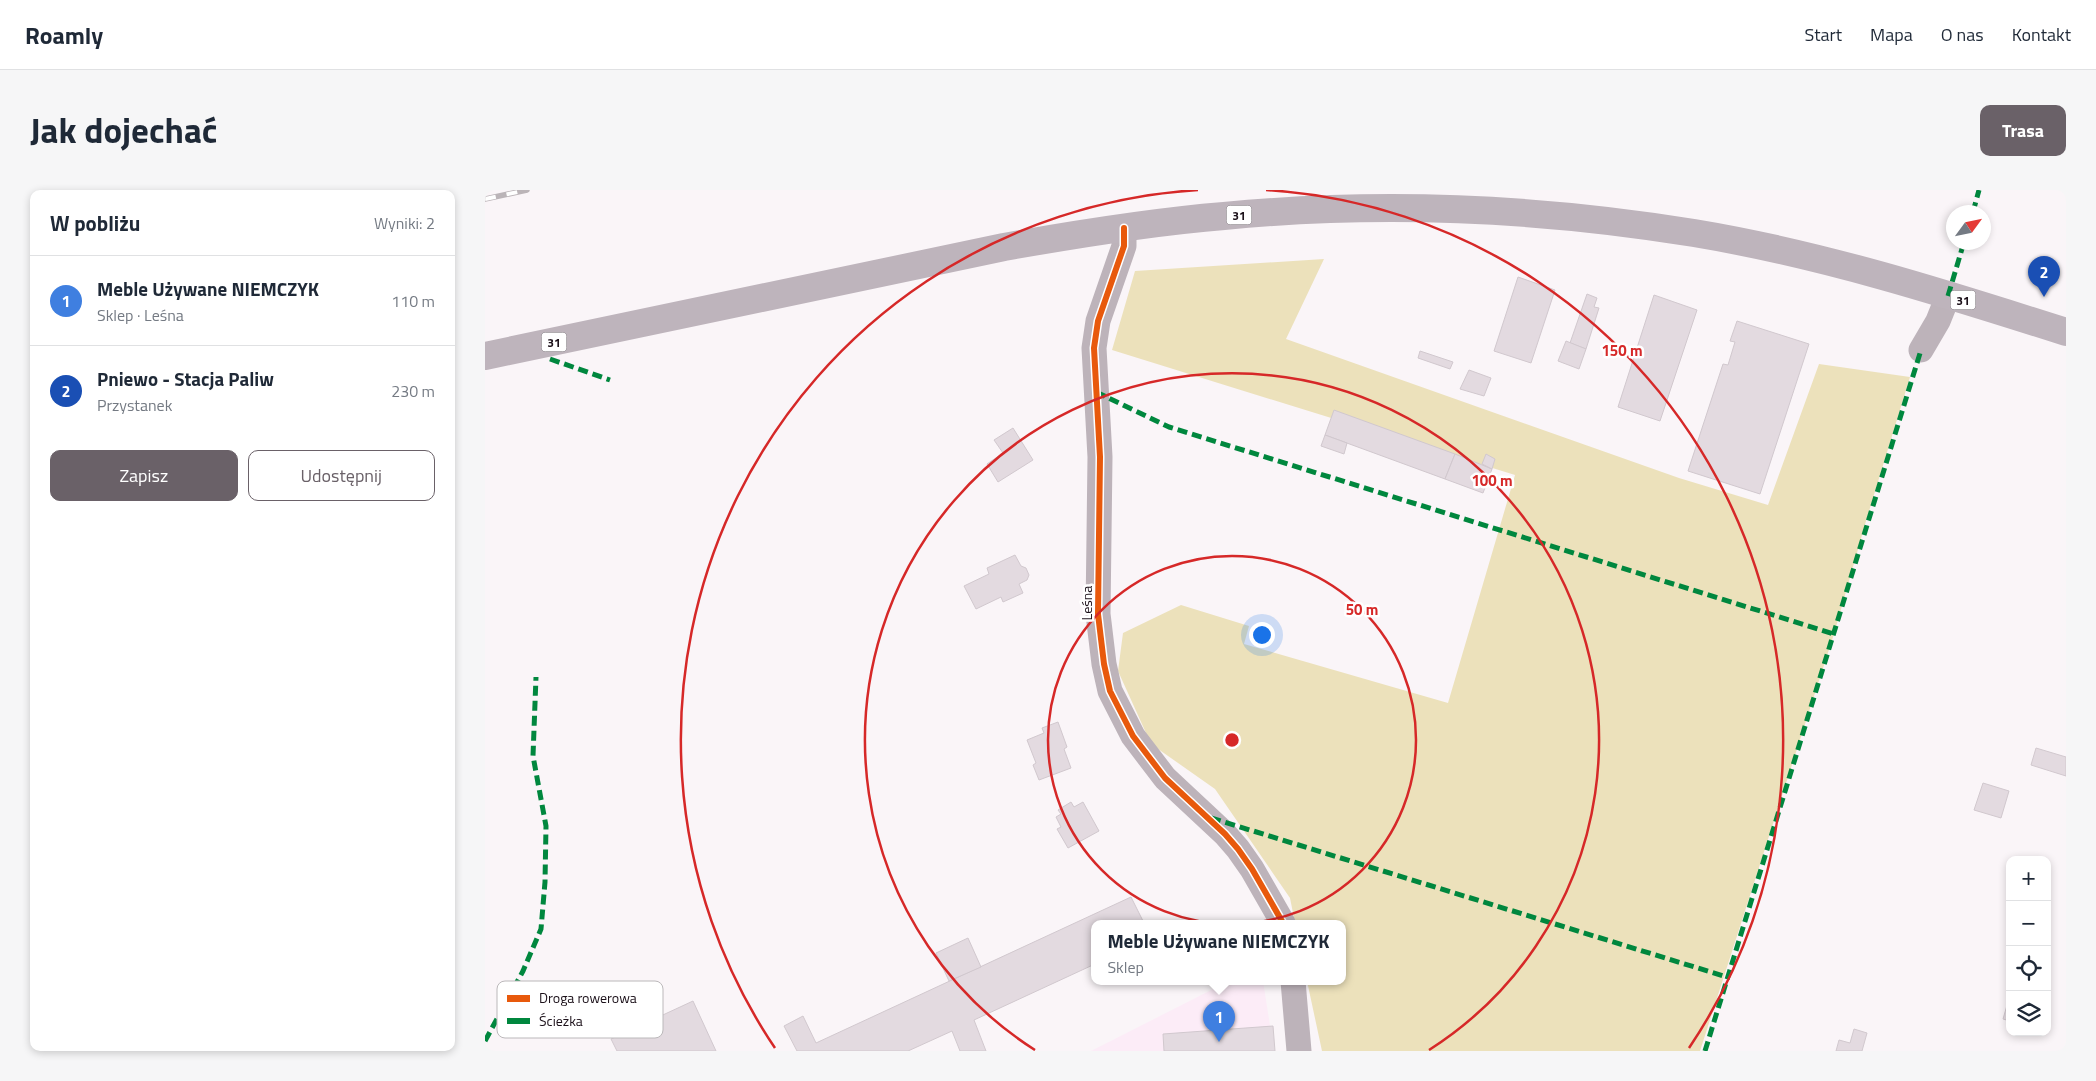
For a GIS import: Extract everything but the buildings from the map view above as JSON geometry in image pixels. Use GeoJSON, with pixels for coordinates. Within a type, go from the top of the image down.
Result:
{"type":"FeatureCollection","features":[{"type":"Feature","properties":{"kind":"main road","name":"31"},"geometry":{"type":"LineString","coordinates":[[485,356],[1004,247],[1124,228],[1224,216],[1303,210],[1403,208],[1564,216],[1696,234],[1860,270],[2066,332]]}},
{"type":"Feature","properties":{"kind":"street","name":"Leśna"},"geometry":{"type":"LineString","coordinates":[[1124,228],[1126,241],[1098,321],[1093,348],[1100,457],[1099,623],[1104,664],[1112,696],[1133,736],[1165,778],[1225,834],[1238,849],[1252,869],[1281,920]]}},
{"type":"Feature","properties":{"kind":"street"},"geometry":{"type":"LineString","coordinates":[[1921,350],[1938,321],[1948,296]]}},
{"type":"Feature","properties":{"kind":"street"},"geometry":{"type":"LineString","coordinates":[[1293,985],[1299,1051]]}},
{"type":"Feature","properties":{"kind":"shaded area"},"geometry":{"type":"Polygon","coordinates":[[[1324,259],[1286,339],[1679,478],[1768,505],[1819,364],[1910,377],[1834,634],[1700,1051],[1322,1051],[1308,985],[1346,985],[1346,920],[1294,920],[1290,898],[1215,789],[1151,744],[1118,671],[1123,633],[1181,605],[1249,626],[1244,644],[1448,703],[1515,475],[1112,350],[1135,271],[1324,259]]]}},
{"type":"Feature","properties":{"kind":"shaded area"},"geometry":{"type":"Polygon","coordinates":[[[1221,985],[1264,985],[1274,1051],[1091,1051],[1221,985]]]}},
{"type":"Feature","properties":{"kind":"railway"},"geometry":{"type":"LineString","coordinates":[[485,199],[527,190]]}},
{"type":"Feature","properties":{"kind":"marked path"},"geometry":{"type":"LineString","coordinates":[[1975,205],[1979,190]]}},
{"type":"Feature","properties":{"kind":"marked path"},"geometry":{"type":"LineString","coordinates":[[1948,296],[1962,250]]}},
{"type":"Feature","properties":{"kind":"marked path"},"geometry":{"type":"LineString","coordinates":[[1705,1051],[1921,350]]}},
{"type":"Feature","properties":{"kind":"marked path"},"geometry":{"type":"LineString","coordinates":[[550,359],[610,380]]}},
{"type":"Feature","properties":{"kind":"marked path"},"geometry":{"type":"LineString","coordinates":[[1096,392],[1169,427],[1834,634]]}},
{"type":"Feature","properties":{"kind":"marked path"},"geometry":{"type":"LineString","coordinates":[[518,981],[541,929],[545,882],[546,826],[533,756],[536,677]]}},
{"type":"Feature","properties":{"kind":"marked path"},"geometry":{"type":"LineString","coordinates":[[1211,818],[1727,977]]}},
{"type":"Feature","properties":{"kind":"marked path"},"geometry":{"type":"LineString","coordinates":[[485,1041],[497,1019]]}},
{"type":"Feature","properties":{"kind":"cycle path"},"geometry":{"type":"LineString","coordinates":[[1124,228],[1124,246],[1098,321],[1094,348],[1100,457],[1098,614],[1104,664],[1110,691],[1133,736],[1165,778],[1225,834],[1238,849],[1252,869],[1281,920]]}},
{"type":"Feature","properties":{"kind":"place","name":"Pniewo - Stacja Paliw"},"geometry":{"type":"Point","coordinates":[2044,297]}},
{"type":"Feature","properties":{"kind":"place","name":"Meble Używane NIEMCZYK"},"geometry":{"type":"Point","coordinates":[1219,1042]}}]}
